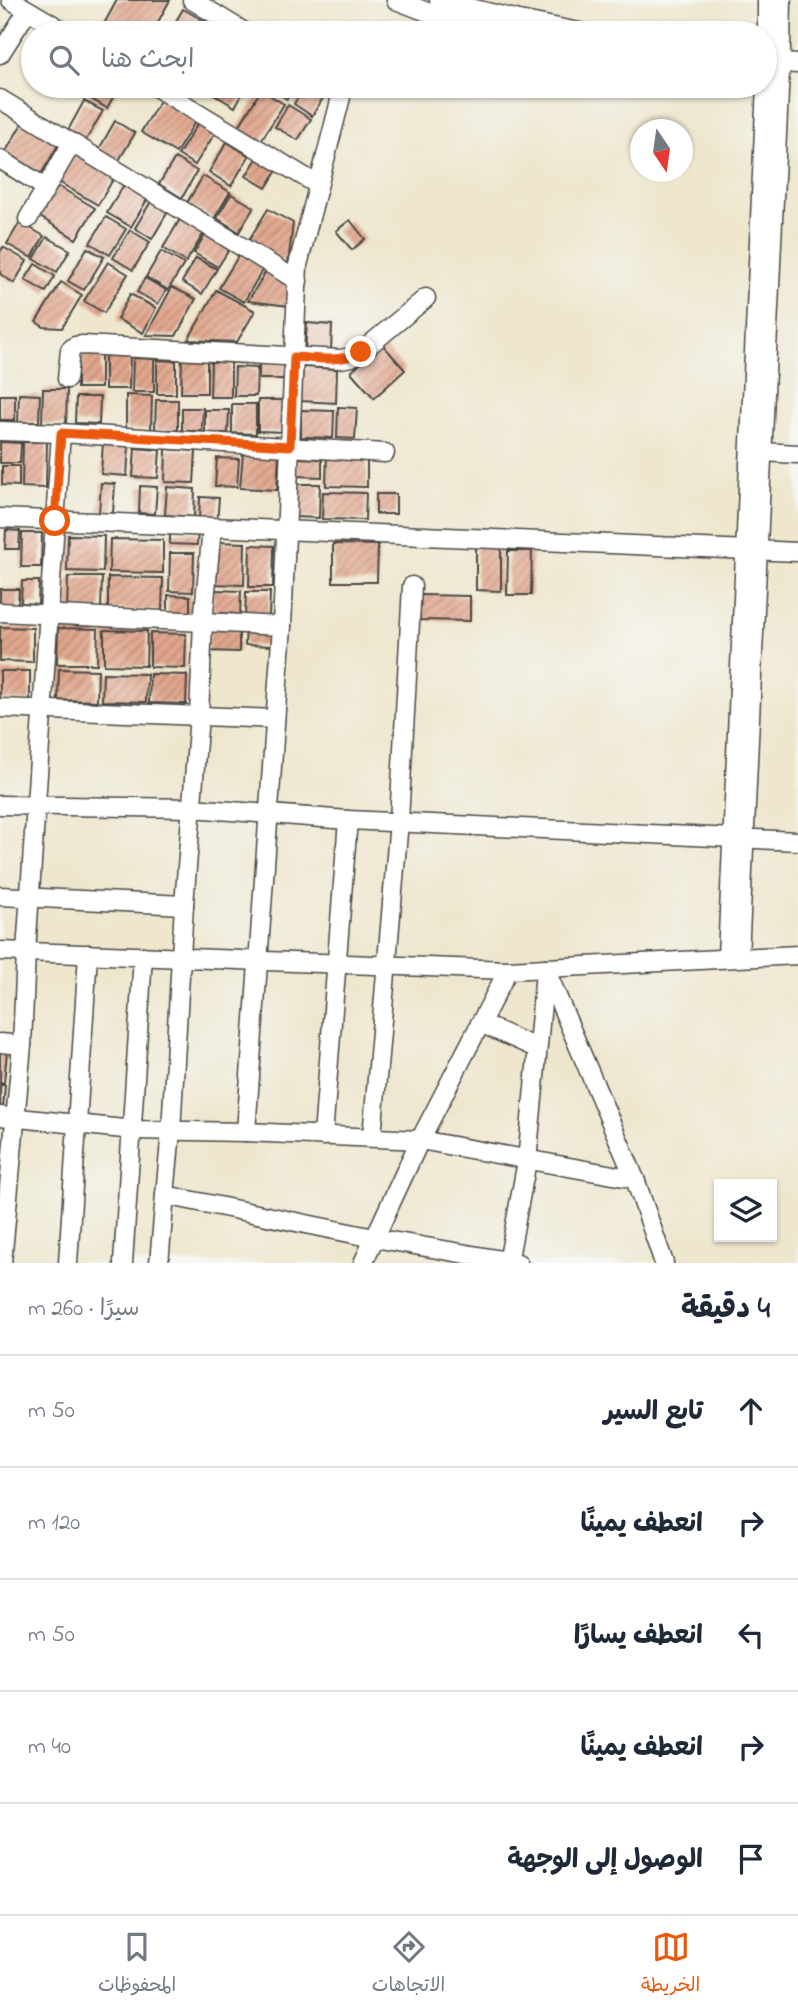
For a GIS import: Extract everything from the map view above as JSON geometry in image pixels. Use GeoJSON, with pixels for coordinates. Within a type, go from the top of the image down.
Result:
{"type":"FeatureCollection","features":[{"type":"Feature","properties":{"kind":"street"},"geometry":{"type":"LineString","coordinates":[[10,0],[47,21]]}},
{"type":"Feature","properties":{"kind":"street"},"geometry":{"type":"LineString","coordinates":[[192,0],[226,21]]}},
{"type":"Feature","properties":{"kind":"street"},"geometry":{"type":"LineString","coordinates":[[396,0],[459,21]]}},
{"type":"Feature","properties":{"kind":"street"},"geometry":{"type":"LineString","coordinates":[[439,0],[459,2],[536,21]]}},
{"type":"Feature","properties":{"kind":"street"},"geometry":{"type":"LineString","coordinates":[[766,0],[771,21]]}},
{"type":"Feature","properties":{"kind":"street"},"geometry":{"type":"LineString","coordinates":[[777,73],[782,0]]}},
{"type":"Feature","properties":{"kind":"street"},"geometry":{"type":"LineString","coordinates":[[0,54],[28,10]]}},
{"type":"Feature","properties":{"kind":"street"},"geometry":{"type":"LineString","coordinates":[[777,80],[778,55]]}},
{"type":"Feature","properties":{"kind":"street"},"geometry":{"type":"LineString","coordinates":[[174,98],[318,185]]}},
{"type":"Feature","properties":{"kind":"street"},"geometry":{"type":"LineString","coordinates":[[246,1132],[282,626],[298,265],[341,98]]}},
{"type":"Feature","properties":{"kind":"street"},"geometry":{"type":"LineString","coordinates":[[751,550],[762,452],[776,98]]}},
{"type":"Feature","properties":{"kind":"street"},"geometry":{"type":"LineString","coordinates":[[733,957],[751,550],[776,98]]}},
{"type":"Feature","properties":{"kind":"street"},"geometry":{"type":"LineString","coordinates":[[0,99],[298,281]]}},
{"type":"Feature","properties":{"kind":"street"},"geometry":{"type":"LineString","coordinates":[[27,219],[72,143]]}},
{"type":"Feature","properties":{"kind":"street"},"geometry":{"type":"LineString","coordinates":[[0,159],[46,188]]}},
{"type":"Feature","properties":{"kind":"street"},"geometry":{"type":"LineString","coordinates":[[67,379],[70,350],[83,345],[294,357],[352,357],[426,298]]}},
{"type":"Feature","properties":{"kind":"street"},"geometry":{"type":"LineString","coordinates":[[0,431],[384,453]]}},
{"type":"Feature","properties":{"kind":"street"},"geometry":{"type":"LineString","coordinates":[[2,1263],[8,1117],[22,1045],[29,898],[61,433]]}},
{"type":"Feature","properties":{"kind":"street"},"geometry":{"type":"LineString","coordinates":[[762,452],[798,454]]}},
{"type":"Feature","properties":{"kind":"street"},"geometry":{"type":"LineString","coordinates":[[0,517],[798,552]]}},
{"type":"Feature","properties":{"kind":"street"},"geometry":{"type":"LineString","coordinates":[[159,1263],[171,1131],[203,622],[212,528]]}},
{"type":"Feature","properties":{"kind":"street"},"geometry":{"type":"LineString","coordinates":[[372,1138],[399,821],[412,586]]}},
{"type":"Feature","properties":{"kind":"street"},"geometry":{"type":"LineString","coordinates":[[0,612],[282,626]]}},
{"type":"Feature","properties":{"kind":"street"},"geometry":{"type":"LineString","coordinates":[[0,709],[275,719]]}},
{"type":"Feature","properties":{"kind":"street"},"geometry":{"type":"LineString","coordinates":[[0,805],[192,808],[348,820],[798,841]]}},
{"type":"Feature","properties":{"kind":"street"},"geometry":{"type":"LineString","coordinates":[[323,1136],[348,820]]}},
{"type":"Feature","properties":{"kind":"street"},"geometry":{"type":"LineString","coordinates":[[0,897],[184,905]]}},
{"type":"Feature","properties":{"kind":"street"},"geometry":{"type":"LineString","coordinates":[[0,951],[508,970],[798,955]]}},
{"type":"Feature","properties":{"kind":"street"},"geometry":{"type":"LineString","coordinates":[[68,1263],[88,954]]}},
{"type":"Feature","properties":{"kind":"street"},"geometry":{"type":"LineString","coordinates":[[123,1263],[143,956]]}},
{"type":"Feature","properties":{"kind":"street"},"geometry":{"type":"LineString","coordinates":[[165,1195],[466,1259],[512,1262],[527,1161],[545,968]]}},
{"type":"Feature","properties":{"kind":"street"},"geometry":{"type":"LineString","coordinates":[[545,968],[635,1180],[664,1263]]}},
{"type":"Feature","properties":{"kind":"street"},"geometry":{"type":"LineString","coordinates":[[363,1263],[420,1140],[508,970]]}},
{"type":"Feature","properties":{"kind":"street"},"geometry":{"type":"LineString","coordinates":[[480,1023],[536,1048]]}},
{"type":"Feature","properties":{"kind":"street"},"geometry":{"type":"LineString","coordinates":[[0,1043],[22,1045]]}},
{"type":"Feature","properties":{"kind":"street"},"geometry":{"type":"LineString","coordinates":[[8,1117],[133,1130],[420,1140],[635,1180]]}},
{"type":"Feature","properties":{"kind":"building"},"geometry":{"type":"Polygon","coordinates":[[[117,0],[170,0],[159,21],[106,21],[117,0]]]}},
{"type":"Feature","properties":{"kind":"building"},"geometry":{"type":"Polygon","coordinates":[[[183,9],[204,21],[176,21],[183,9]]]}},
{"type":"Feature","properties":{"kind":"building"},"geometry":{"type":"Polygon","coordinates":[[[90,98],[112,98],[107,108],[90,98]]]}},
{"type":"Feature","properties":{"kind":"building"},"geometry":{"type":"Polygon","coordinates":[[[220,98],[240,98],[235,107],[220,98]]]}},
{"type":"Feature","properties":{"kind":"building"},"geometry":{"type":"Polygon","coordinates":[[[256,98],[274,98],[284,104],[259,144],[237,130],[256,98]]]}},
{"type":"Feature","properties":{"kind":"building"},"geometry":{"type":"Polygon","coordinates":[[[298,98],[323,98],[312,116],[294,104],[298,98]]]}},
{"type":"Feature","properties":{"kind":"building"},"geometry":{"type":"Polygon","coordinates":[[[161,99],[196,120],[176,153],[141,132],[161,99]]]}},
{"type":"Feature","properties":{"kind":"building"},"geometry":{"type":"Polygon","coordinates":[[[84,101],[103,111],[85,142],[67,132],[84,101]]]}},
{"type":"Feature","properties":{"kind":"building"},"geometry":{"type":"Polygon","coordinates":[[[288,105],[311,119],[298,140],[275,127],[288,105]]]}},
{"type":"Feature","properties":{"kind":"building"},"geometry":{"type":"Polygon","coordinates":[[[24,120],[61,140],[40,176],[3,156],[24,120]]]}},
{"type":"Feature","properties":{"kind":"building"},"geometry":{"type":"Polygon","coordinates":[[[115,121],[135,133],[118,162],[98,151],[115,121]]]}},
{"type":"Feature","properties":{"kind":"building"},"geometry":{"type":"Polygon","coordinates":[[[198,123],[215,133],[195,165],[178,155],[198,123]]]}},
{"type":"Feature","properties":{"kind":"building"},"geometry":{"type":"Polygon","coordinates":[[[227,142],[249,156],[231,186],[209,172],[227,142]]]}},
{"type":"Feature","properties":{"kind":"building"},"geometry":{"type":"Polygon","coordinates":[[[75,152],[115,176],[98,205],[57,181],[75,152]]]}},
{"type":"Feature","properties":{"kind":"building"},"geometry":{"type":"Polygon","coordinates":[[[259,155],[279,167],[266,188],[246,176],[259,155]]]}},
{"type":"Feature","properties":{"kind":"building"},"geometry":{"type":"Polygon","coordinates":[[[175,158],[197,171],[182,198],[159,184],[175,158]]]}},
{"type":"Feature","properties":{"kind":"building"},"geometry":{"type":"Polygon","coordinates":[[[203,176],[230,192],[214,219],[187,203],[203,176]]]}},
{"type":"Feature","properties":{"kind":"building"},"geometry":{"type":"Polygon","coordinates":[[[125,183],[148,198],[131,227],[107,213],[125,183]]]}},
{"type":"Feature","properties":{"kind":"building"},"geometry":{"type":"Polygon","coordinates":[[[56,185],[95,208],[76,239],[37,215],[56,185]]]}},
{"type":"Feature","properties":{"kind":"building"},"geometry":{"type":"Polygon","coordinates":[[[231,194],[254,207],[239,232],[217,218],[231,194]]]}},
{"type":"Feature","properties":{"kind":"building"},"geometry":{"type":"Polygon","coordinates":[[[153,198],[170,208],[152,239],[135,228],[153,198]]]}},
{"type":"Feature","properties":{"kind":"building"},"geometry":{"type":"Polygon","coordinates":[[[268,209],[293,223],[288,264],[247,243],[268,209]]]}},
{"type":"Feature","properties":{"kind":"building"},"geometry":{"type":"Polygon","coordinates":[[[183,214],[207,228],[186,262],[163,248],[183,214]]]}},
{"type":"Feature","properties":{"kind":"building"},"geometry":{"type":"Polygon","coordinates":[[[106,217],[126,229],[110,255],[90,243],[106,217]]]}},
{"type":"Feature","properties":{"kind":"building"},"geometry":{"type":"Polygon","coordinates":[[[350,220],[365,239],[352,250],[336,231],[350,220]]]}},
{"type":"Feature","properties":{"kind":"building"},"geometry":{"type":"Polygon","coordinates":[[[20,222],[44,236],[32,258],[7,244],[20,222]]]}},
{"type":"Feature","properties":{"kind":"building"},"geometry":{"type":"Polygon","coordinates":[[[130,230],[150,242],[133,270],[113,258],[130,230]]]}},
{"type":"Feature","properties":{"kind":"building"},"geometry":{"type":"Polygon","coordinates":[[[208,230],[232,245],[218,267],[194,253],[208,230]]]}},
{"type":"Feature","properties":{"kind":"building"},"geometry":{"type":"Polygon","coordinates":[[[47,237],[70,250],[57,272],[34,259],[47,237]]]}},
{"type":"Feature","properties":{"kind":"building"},"geometry":{"type":"Polygon","coordinates":[[[3,247],[27,261],[14,283],[0,274],[0,252],[3,247]]]}},
{"type":"Feature","properties":{"kind":"building"},"geometry":{"type":"Polygon","coordinates":[[[87,248],[104,257],[84,290],[68,281],[87,248]]]}},
{"type":"Feature","properties":{"kind":"building"},"geometry":{"type":"Polygon","coordinates":[[[161,251],[184,264],[168,290],[146,277],[161,251]]]}},
{"type":"Feature","properties":{"kind":"building"},"geometry":{"type":"Polygon","coordinates":[[[240,253],[264,267],[244,302],[219,288],[240,253]]]}},
{"type":"Feature","properties":{"kind":"building"},"geometry":{"type":"Polygon","coordinates":[[[196,258],[217,269],[202,294],[182,282],[196,258]]]}},
{"type":"Feature","properties":{"kind":"building"},"geometry":{"type":"Polygon","coordinates":[[[108,262],[128,274],[104,313],[84,301],[108,262]]]}},
{"type":"Feature","properties":{"kind":"building"},"geometry":{"type":"Polygon","coordinates":[[[35,264],[55,276],[46,292],[25,280],[35,264]]]}},
{"type":"Feature","properties":{"kind":"building"},"geometry":{"type":"Polygon","coordinates":[[[268,268],[290,283],[290,306],[248,301],[268,268]]]}},
{"type":"Feature","properties":{"kind":"building"},"geometry":{"type":"Polygon","coordinates":[[[145,278],[166,290],[158,304],[137,292],[145,278]]]}},
{"type":"Feature","properties":{"kind":"building"},"geometry":{"type":"Polygon","coordinates":[[[61,282],[82,295],[62,328],[44,327],[36,322],[61,282]]]}},
{"type":"Feature","properties":{"kind":"building"},"geometry":{"type":"Polygon","coordinates":[[[172,287],[196,299],[176,336],[146,335],[172,287]]]}},
{"type":"Feature","properties":{"kind":"building"},"geometry":{"type":"Polygon","coordinates":[[[216,290],[255,311],[237,342],[188,340],[216,290]]]}},
{"type":"Feature","properties":{"kind":"building"},"geometry":{"type":"Polygon","coordinates":[[[130,294],[156,308],[143,333],[117,319],[130,294]]]}},
{"type":"Feature","properties":{"kind":"building"},"geometry":{"type":"Polygon","coordinates":[[[307,323],[332,325],[331,351],[305,350],[307,323]]]}},
{"type":"Feature","properties":{"kind":"building"},"geometry":{"type":"Polygon","coordinates":[[[382,344],[405,370],[374,398],[351,372],[382,344]]]}},
{"type":"Feature","properties":{"kind":"building"},"geometry":{"type":"Polygon","coordinates":[[[77,354],[101,354],[101,388],[77,388],[77,354]]]}},
{"type":"Feature","properties":{"kind":"building"},"geometry":{"type":"Polygon","coordinates":[[[105,356],[130,356],[129,389],[105,389],[105,356]]]}},
{"type":"Feature","properties":{"kind":"building"},"geometry":{"type":"Polygon","coordinates":[[[182,356],[207,356],[207,393],[181,393],[182,356]]]}},
{"type":"Feature","properties":{"kind":"building"},"geometry":{"type":"Polygon","coordinates":[[[133,358],[154,359],[154,392],[132,392],[133,358]]]}},
{"type":"Feature","properties":{"kind":"building"},"geometry":{"type":"Polygon","coordinates":[[[157,360],[176,361],[176,394],[157,394],[157,360]]]}},
{"type":"Feature","properties":{"kind":"building"},"geometry":{"type":"Polygon","coordinates":[[[259,361],[286,362],[286,379],[259,379],[259,361]]]}},
{"type":"Feature","properties":{"kind":"building"},"geometry":{"type":"Polygon","coordinates":[[[211,362],[231,362],[231,397],[210,397],[211,362]]]}},
{"type":"Feature","properties":{"kind":"building"},"geometry":{"type":"Polygon","coordinates":[[[235,367],[257,368],[256,396],[234,396],[235,367]]]}},
{"type":"Feature","properties":{"kind":"building"},"geometry":{"type":"Polygon","coordinates":[[[303,367],[337,369],[336,403],[301,401],[303,367]]]}},
{"type":"Feature","properties":{"kind":"building"},"geometry":{"type":"Polygon","coordinates":[[[43,389],[67,389],[66,425],[42,424],[43,389]]]}},
{"type":"Feature","properties":{"kind":"building"},"geometry":{"type":"Polygon","coordinates":[[[19,394],[40,395],[39,422],[18,422],[19,394]]]}},
{"type":"Feature","properties":{"kind":"building"},"geometry":{"type":"Polygon","coordinates":[[[0,395],[15,395],[15,420],[0,420],[0,395]]]}},
{"type":"Feature","properties":{"kind":"building"},"geometry":{"type":"Polygon","coordinates":[[[126,395],[152,396],[151,429],[126,429],[126,395]]]}},
{"type":"Feature","properties":{"kind":"building"},"geometry":{"type":"Polygon","coordinates":[[[76,397],[100,397],[99,424],[75,423],[76,397]]]}},
{"type":"Feature","properties":{"kind":"building"},"geometry":{"type":"Polygon","coordinates":[[[156,400],[178,400],[178,430],[155,430],[156,400]]]}},
{"type":"Feature","properties":{"kind":"building"},"geometry":{"type":"Polygon","coordinates":[[[258,400],[283,400],[283,432],[258,431],[258,400]]]}},
{"type":"Feature","properties":{"kind":"building"},"geometry":{"type":"Polygon","coordinates":[[[232,404],[256,404],[256,434],[232,433],[232,404]]]}},
{"type":"Feature","properties":{"kind":"building"},"geometry":{"type":"Polygon","coordinates":[[[338,407],[357,408],[355,439],[337,438],[338,407]]]}},
{"type":"Feature","properties":{"kind":"building"},"geometry":{"type":"Polygon","coordinates":[[[182,408],[203,408],[202,431],[182,431],[182,408]]]}},
{"type":"Feature","properties":{"kind":"building"},"geometry":{"type":"Polygon","coordinates":[[[205,410],[229,410],[228,433],[205,433],[205,410]]]}},
{"type":"Feature","properties":{"kind":"building"},"geometry":{"type":"Polygon","coordinates":[[[301,410],[334,411],[333,438],[301,437],[301,410]]]}},
{"type":"Feature","properties":{"kind":"building"},"geometry":{"type":"Polygon","coordinates":[[[0,442],[21,443],[20,463],[0,463],[0,442]]]}},
{"type":"Feature","properties":{"kind":"building"},"geometry":{"type":"Polygon","coordinates":[[[23,442],[47,442],[46,488],[22,487],[23,442]]]}},
{"type":"Feature","properties":{"kind":"building"},"geometry":{"type":"Polygon","coordinates":[[[103,442],[129,444],[127,476],[101,474],[103,442]]]}},
{"type":"Feature","properties":{"kind":"building"},"geometry":{"type":"Polygon","coordinates":[[[135,448],[160,450],[158,478],[133,477],[135,448]]]}},
{"type":"Feature","properties":{"kind":"building"},"geometry":{"type":"Polygon","coordinates":[[[166,449],[196,451],[194,483],[165,482],[166,449]]]}},
{"type":"Feature","properties":{"kind":"building"},"geometry":{"type":"Polygon","coordinates":[[[243,453],[279,454],[277,490],[240,488],[243,453]]]}},
{"type":"Feature","properties":{"kind":"building"},"geometry":{"type":"Polygon","coordinates":[[[327,454],[367,454],[367,487],[326,486],[327,454]]]}},
{"type":"Feature","properties":{"kind":"building"},"geometry":{"type":"Polygon","coordinates":[[[217,458],[239,459],[237,487],[215,486],[217,458]]]}},
{"type":"Feature","properties":{"kind":"building"},"geometry":{"type":"Polygon","coordinates":[[[297,458],[322,459],[322,477],[297,476],[297,458]]]}},
{"type":"Feature","properties":{"kind":"building"},"geometry":{"type":"Polygon","coordinates":[[[2,466],[19,466],[19,486],[2,485],[2,466]]]}},
{"type":"Feature","properties":{"kind":"building"},"geometry":{"type":"Polygon","coordinates":[[[101,483],[115,484],[113,513],[99,513],[101,483]]]}},
{"type":"Feature","properties":{"kind":"building"},"geometry":{"type":"Polygon","coordinates":[[[295,484],[320,484],[319,518],[294,517],[295,484]]]}},
{"type":"Feature","properties":{"kind":"building"},"geometry":{"type":"Polygon","coordinates":[[[140,486],[157,487],[155,514],[139,513],[140,486]]]}},
{"type":"Feature","properties":{"kind":"building"},"geometry":{"type":"Polygon","coordinates":[[[167,487],[195,489],[194,517],[165,515],[167,487]]]}},
{"type":"Feature","properties":{"kind":"building"},"geometry":{"type":"Polygon","coordinates":[[[323,492],[366,493],[365,520],[322,519],[323,492]]]}},
{"type":"Feature","properties":{"kind":"building"},"geometry":{"type":"Polygon","coordinates":[[[376,494],[396,494],[396,514],[376,514],[376,494]]]}},
{"type":"Feature","properties":{"kind":"building"},"geometry":{"type":"Polygon","coordinates":[[[200,497],[219,498],[217,523],[199,522],[200,497]]]}},
{"type":"Feature","properties":{"kind":"building"},"geometry":{"type":"Polygon","coordinates":[[[6,530],[20,531],[19,549],[5,549],[6,530]]]}},
{"type":"Feature","properties":{"kind":"building"},"geometry":{"type":"Polygon","coordinates":[[[170,532],[198,532],[197,545],[170,544],[170,532]]]}},
{"type":"Feature","properties":{"kind":"building"},"geometry":{"type":"Polygon","coordinates":[[[22,533],[42,533],[41,567],[21,567],[22,533]]]}},
{"type":"Feature","properties":{"kind":"building"},"geometry":{"type":"Polygon","coordinates":[[[68,535],[104,536],[103,572],[67,571],[68,535]]]}},
{"type":"Feature","properties":{"kind":"building"},"geometry":{"type":"Polygon","coordinates":[[[110,539],[163,540],[163,573],[109,572],[110,539]]]}},
{"type":"Feature","properties":{"kind":"building"},"geometry":{"type":"Polygon","coordinates":[[[215,542],[245,543],[244,585],[214,584],[215,542]]]}},
{"type":"Feature","properties":{"kind":"building"},"geometry":{"type":"Polygon","coordinates":[[[333,544],[378,545],[377,582],[333,582],[333,544]]]}},
{"type":"Feature","properties":{"kind":"building"},"geometry":{"type":"Polygon","coordinates":[[[476,544],[501,544],[501,591],[476,590],[476,544]]]}},
{"type":"Feature","properties":{"kind":"building"},"geometry":{"type":"Polygon","coordinates":[[[250,545],[274,546],[273,587],[249,587],[250,545]]]}},
{"type":"Feature","properties":{"kind":"building"},"geometry":{"type":"Polygon","coordinates":[[[508,551],[532,551],[531,595],[507,595],[508,551]]]}},
{"type":"Feature","properties":{"kind":"building"},"geometry":{"type":"Polygon","coordinates":[[[170,553],[194,553],[193,592],[169,591],[170,553]]]}},
{"type":"Feature","properties":{"kind":"building"},"geometry":{"type":"Polygon","coordinates":[[[68,577],[102,577],[101,610],[67,610],[68,577]]]}},
{"type":"Feature","properties":{"kind":"building"},"geometry":{"type":"Polygon","coordinates":[[[108,577],[163,578],[162,611],[108,610],[108,577]]]}},
{"type":"Feature","properties":{"kind":"building"},"geometry":{"type":"Polygon","coordinates":[[[22,581],[39,581],[38,604],[21,603],[22,581]]]}},
{"type":"Feature","properties":{"kind":"building"},"geometry":{"type":"Polygon","coordinates":[[[0,589],[19,589],[18,608],[0,608],[0,589]]]}},
{"type":"Feature","properties":{"kind":"building"},"geometry":{"type":"Polygon","coordinates":[[[213,590],[241,591],[240,614],[213,613],[213,590]]]}},
{"type":"Feature","properties":{"kind":"building"},"geometry":{"type":"Polygon","coordinates":[[[246,592],[270,592],[269,618],[245,617],[246,592]]]}},
{"type":"Feature","properties":{"kind":"building"},"geometry":{"type":"Polygon","coordinates":[[[168,595],[190,596],[190,616],[168,615],[168,595]]]}},
{"type":"Feature","properties":{"kind":"building"},"geometry":{"type":"Polygon","coordinates":[[[420,595],[470,596],[470,621],[420,620],[420,595]]]}},
{"type":"Feature","properties":{"kind":"building"},"geometry":{"type":"Polygon","coordinates":[[[0,627],[33,628],[33,662],[0,661],[0,627]]]}},
{"type":"Feature","properties":{"kind":"building"},"geometry":{"type":"Polygon","coordinates":[[[58,628],[98,629],[97,664],[57,664],[58,628]]]}},
{"type":"Feature","properties":{"kind":"building"},"geometry":{"type":"Polygon","coordinates":[[[209,628],[239,629],[239,652],[208,651],[209,628]]]}},
{"type":"Feature","properties":{"kind":"building"},"geometry":{"type":"Polygon","coordinates":[[[246,629],[273,629],[273,646],[245,645],[246,629]]]}},
{"type":"Feature","properties":{"kind":"building"},"geometry":{"type":"Polygon","coordinates":[[[104,630],[147,631],[146,666],[104,665],[104,630]]]}},
{"type":"Feature","properties":{"kind":"building"},"geometry":{"type":"Polygon","coordinates":[[[150,633],[186,634],[185,668],[150,667],[150,633]]]}},
{"type":"Feature","properties":{"kind":"building"},"geometry":{"type":"Polygon","coordinates":[[[59,669],[98,670],[97,701],[58,700],[59,669]]]}},
{"type":"Feature","properties":{"kind":"building"},"geometry":{"type":"Polygon","coordinates":[[[0,671],[30,671],[30,701],[0,700],[0,671]]]}},
{"type":"Feature","properties":{"kind":"building"},"geometry":{"type":"Polygon","coordinates":[[[103,673],[147,674],[146,702],[102,701],[103,673]]]}},
{"type":"Feature","properties":{"kind":"building"},"geometry":{"type":"Polygon","coordinates":[[[150,674],[187,675],[186,704],[149,703],[150,674]]]}},
{"type":"Feature","properties":{"kind":"building"},"geometry":{"type":"Polygon","coordinates":[[[0,1052],[7,1052],[4,1083],[0,1083],[0,1052]]]}},
{"type":"Feature","properties":{"kind":"building"},"geometry":{"type":"Polygon","coordinates":[[[0,1085],[5,1085],[3,1109],[0,1109],[0,1085]]]}},
{"type":"Feature","properties":{"kind":"route"},"geometry":{"type":"LineString","coordinates":[[55,521],[61,433],[290,446],[294,357],[340,359],[361,352]]}}]}
